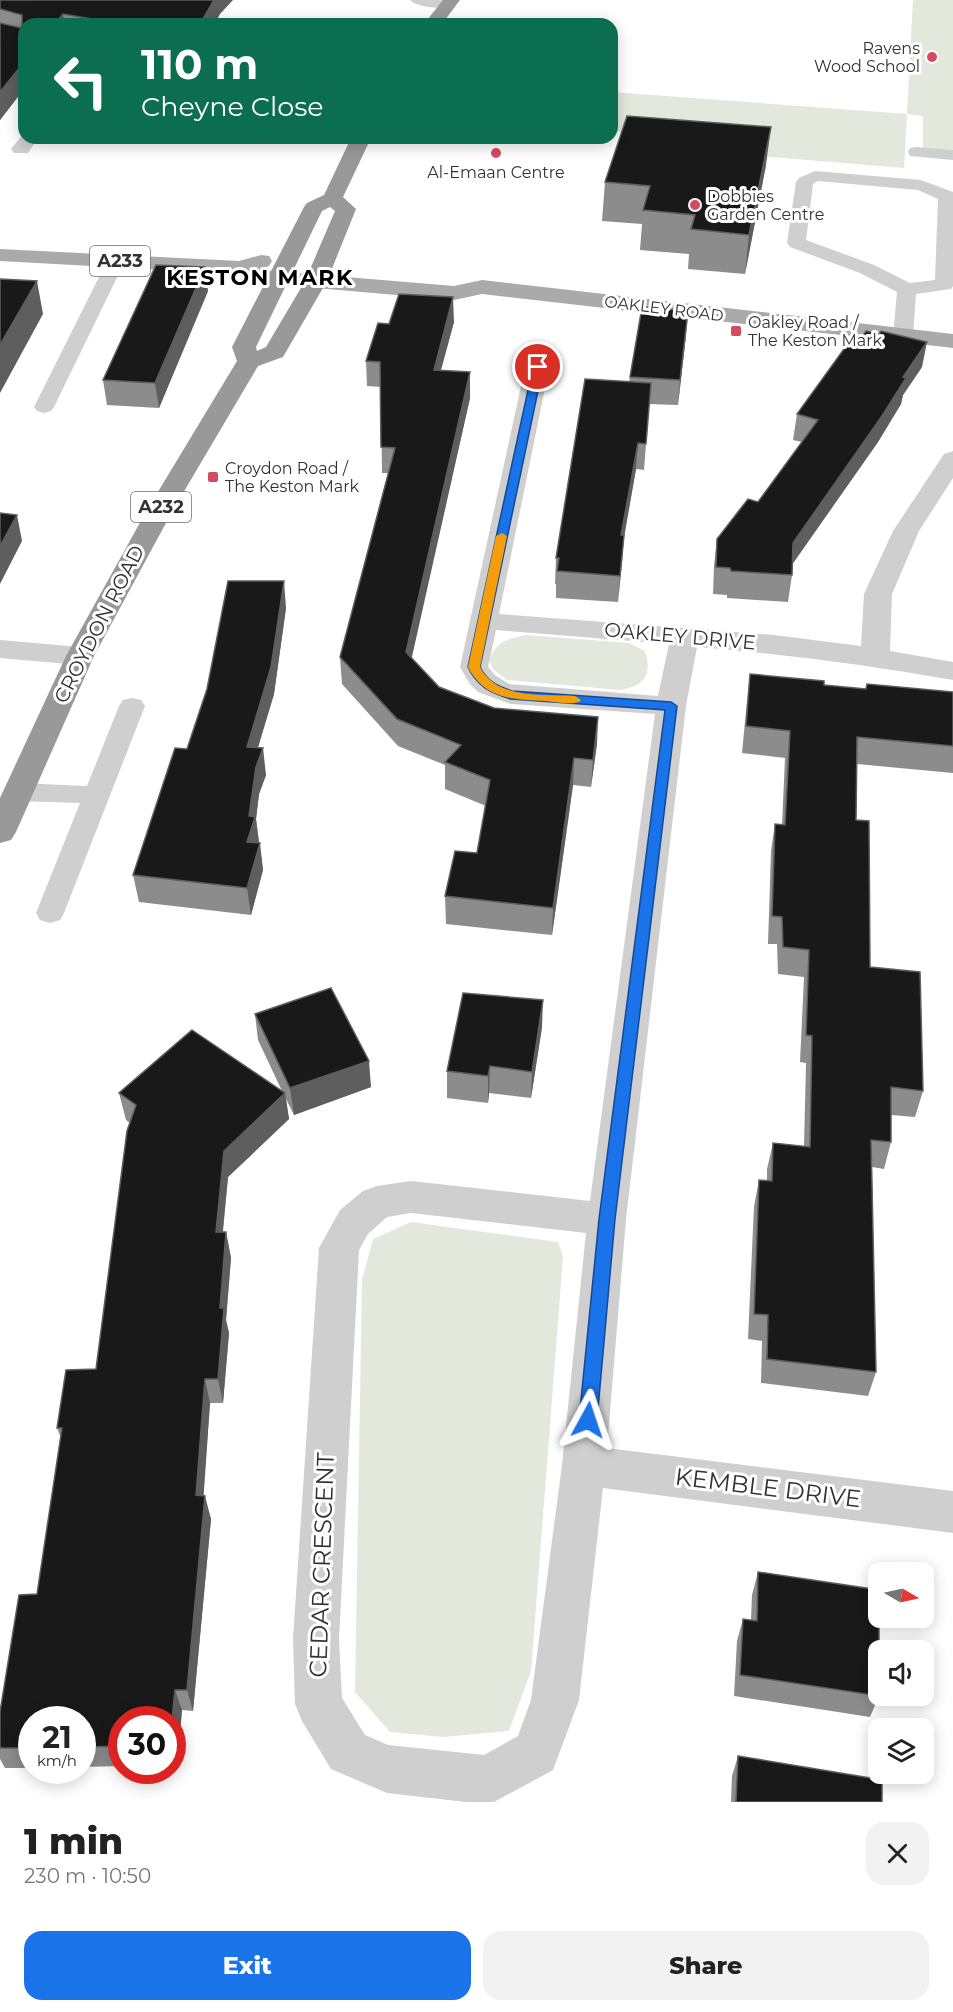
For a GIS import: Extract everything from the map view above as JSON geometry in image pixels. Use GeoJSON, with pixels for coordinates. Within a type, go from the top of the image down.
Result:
{"type":"FeatureCollection","features":[{"type":"Feature","properties":{"kind":"highway"},"geometry":{"type":"LineString","coordinates":[[438,18],[451,2]]}},
{"type":"Feature","properties":{"kind":"highway","name":"CROYDON ROAD"},"geometry":{"type":"LineString","coordinates":[[0,832],[80,657],[160,510],[249,361],[244,347],[285,270],[314,207],[332,199],[358,144]]}},
{"type":"Feature","properties":{"kind":"highway"},"geometry":{"type":"LineString","coordinates":[[249,361],[275,352],[320,272],[346,209],[332,199]]}},
{"type":"Feature","properties":{"kind":"main road","name":"A233"},"geometry":{"type":"LineString","coordinates":[[0,255],[241,268],[258,276],[285,270]]}},
{"type":"Feature","properties":{"kind":"main road","name":"OAKLEY ROAD"},"geometry":{"type":"LineString","coordinates":[[285,270],[320,272],[454,293],[482,287],[953,341]]}},
{"type":"Feature","properties":{"kind":"street"},"geometry":{"type":"LineString","coordinates":[[540,354],[474,667],[480,680],[494,689],[511,695],[671,706]]}},
{"type":"Feature","properties":{"kind":"street"},"geometry":{"type":"LineString","coordinates":[[875,657],[878,594],[906,531],[953,459]]}},
{"type":"Feature","properties":{"kind":"street","name":"OAKLEY DRIVE"},"geometry":{"type":"LineString","coordinates":[[484,621],[774,644],[875,657],[953,671]]}},
{"type":"Feature","properties":{"kind":"street","name":"CEDAR CRESCENT"},"geometry":{"type":"LineString","coordinates":[[607,1219],[411,1197],[377,1202],[354,1222],[339,1248],[316,1639],[319,1704],[348,1752],[387,1769],[488,1780],[536,1753],[555,1700],[584,1465],[607,1219],[671,706],[685,636]]}},
{"type":"Feature","properties":{"kind":"street"},"geometry":{"type":"LineString","coordinates":[[0,649],[80,657]]}},
{"type":"Feature","properties":{"kind":"street","name":"KEMBLE DRIVE"},"geometry":{"type":"LineString","coordinates":[[584,1465],[953,1512]]}},
{"type":"Feature","properties":{"kind":"lane"},"geometry":{"type":"LineString","coordinates":[[417,0],[451,2]]}},
{"type":"Feature","properties":{"kind":"lane"},"geometry":{"type":"LineString","coordinates":[[916,152],[953,155]]}},
{"type":"Feature","properties":{"kind":"lane"},"geometry":{"type":"LineString","coordinates":[[815,176],[921,185],[947,196],[944,285],[907,289],[867,269],[796,243],[805,182],[815,176]]}},
{"type":"Feature","properties":{"kind":"lane"},"geometry":{"type":"LineString","coordinates":[[44,406],[117,261]]}},
{"type":"Feature","properties":{"kind":"lane"},"geometry":{"type":"LineString","coordinates":[[903,336],[907,289]]}},
{"type":"Feature","properties":{"kind":"lane"},"geometry":{"type":"LineString","coordinates":[[50,912],[132,706]]}},
{"type":"Feature","properties":{"kind":"lane"},"geometry":{"type":"LineString","coordinates":[[18,792],[97,795]]}},
{"type":"Feature","properties":{"kind":"shaded area","name":"Ravens Wood School"},"geometry":{"type":"Polygon","coordinates":[[[913,0],[953,0],[953,150],[923,148],[923,116],[907,114],[913,0]]]}},
{"type":"Feature","properties":{"kind":"shaded area"},"geometry":{"type":"Polygon","coordinates":[[[618,92],[907,114],[904,168],[664,148],[666,136],[618,132],[618,92]]]}},
{"type":"Feature","properties":{"kind":"shaded area"},"geometry":{"type":"Polygon","coordinates":[[[526,635],[629,643],[645,651],[647,673],[641,682],[621,690],[507,680],[494,670],[489,661],[495,649],[503,642],[526,635]]]}},
{"type":"Feature","properties":{"kind":"shaded area"},"geometry":{"type":"Polygon","coordinates":[[[411,1222],[558,1242],[563,1257],[531,1671],[509,1731],[443,1737],[390,1732],[355,1692],[362,1280],[373,1239],[411,1222]]]}},
{"type":"Feature","properties":{"kind":"building"},"geometry":{"type":"Polygon","coordinates":[[[0,0],[214,0],[204,18],[87,18],[63,14],[60,18],[22,18],[22,15],[0,9],[0,0]]]}},
{"type":"Feature","properties":{"kind":"building"},"geometry":{"type":"Polygon","coordinates":[[[0,23],[18,27],[18,70],[0,92],[0,23]]]}},
{"type":"Feature","properties":{"kind":"building"},"geometry":{"type":"Polygon","coordinates":[[[627,116],[771,127],[749,235],[691,229],[695,215],[643,210],[650,186],[605,182],[627,116]]]}},
{"type":"Feature","properties":{"kind":"building"},"geometry":{"type":"Polygon","coordinates":[[[156,265],[205,267],[155,383],[103,380],[156,265]]]}},
{"type":"Feature","properties":{"kind":"building"},"geometry":{"type":"Polygon","coordinates":[[[0,279],[37,281],[0,345],[0,279]]]}},
{"type":"Feature","properties":{"kind":"building"},"geometry":{"type":"Polygon","coordinates":[[[399,294],[453,297],[434,370],[470,372],[406,652],[439,687],[494,708],[598,717],[593,760],[574,758],[553,908],[445,896],[455,851],[477,853],[490,780],[445,762],[461,745],[397,719],[340,657],[395,448],[381,447],[380,362],[366,361],[378,323],[389,324],[399,294]]]}},
{"type":"Feature","properties":{"kind":"building"},"geometry":{"type":"Polygon","coordinates":[[[642,307],[688,311],[680,380],[630,377],[642,307]]]}},
{"type":"Feature","properties":{"kind":"building"},"geometry":{"type":"Polygon","coordinates":[[[866,331],[879,334],[881,331],[927,342],[903,377],[906,378],[882,416],[793,543],[792,575],[731,571],[730,568],[716,567],[717,539],[748,499],[758,502],[818,420],[797,414],[854,335],[862,337],[866,331]]]}},
{"type":"Feature","properties":{"kind":"building"},"geometry":{"type":"Polygon","coordinates":[[[585,379],[651,383],[646,444],[638,443],[621,535],[624,535],[620,576],[557,571],[559,558],[556,558],[585,379]]]}},
{"type":"Feature","properties":{"kind":"building"},"geometry":{"type":"Polygon","coordinates":[[[0,513],[17,515],[0,546],[0,513]]]}},
{"type":"Feature","properties":{"kind":"building"},"geometry":{"type":"Polygon","coordinates":[[[228,581],[284,581],[271,667],[247,747],[263,748],[256,767],[249,816],[255,817],[247,842],[260,843],[247,888],[133,875],[175,748],[187,749],[207,689],[228,581]]]}},
{"type":"Feature","properties":{"kind":"building"},"geometry":{"type":"Polygon","coordinates":[[[750,674],[824,681],[824,685],[866,689],[867,684],[953,692],[953,746],[857,737],[856,820],[869,821],[870,967],[920,972],[923,1091],[891,1087],[891,1142],[871,1140],[876,1372],[767,1359],[768,1315],[754,1314],[759,1180],[772,1181],[773,1143],[810,1147],[812,1036],[806,1035],[809,950],[783,947],[782,917],[772,916],[775,824],[785,825],[790,731],[746,726],[750,674]]]}},
{"type":"Feature","properties":{"kind":"building"},"geometry":{"type":"Polygon","coordinates":[[[331,988],[369,1061],[290,1088],[255,1014],[331,988]]]}},
{"type":"Feature","properties":{"kind":"building"},"geometry":{"type":"Polygon","coordinates":[[[463,993],[543,1000],[532,1072],[490,1066],[488,1076],[447,1071],[463,993]]]}},
{"type":"Feature","properties":{"kind":"building"},"geometry":{"type":"Polygon","coordinates":[[[192,1030],[285,1093],[224,1151],[216,1232],[226,1232],[220,1308],[224,1308],[218,1379],[205,1379],[196,1495],[205,1496],[187,1690],[175,1690],[173,1706],[108,1706],[108,1746],[96,1747],[96,1706],[18,1706],[18,1748],[0,1748],[0,1712],[19,1595],[37,1594],[62,1428],[57,1428],[66,1370],[96,1369],[127,1131],[136,1105],[119,1093],[192,1030]]]}},
{"type":"Feature","properties":{"kind":"building"},"geometry":{"type":"Polygon","coordinates":[[[758,1572],[868,1588],[868,1628],[879,1628],[879,1640],[868,1640],[868,1694],[740,1675],[743,1619],[757,1621],[758,1572]]]}},
{"type":"Feature","properties":{"kind":"building"},"geometry":{"type":"Polygon","coordinates":[[[738,1756],[868,1778],[868,1784],[882,1784],[882,1802],[736,1802],[738,1756]]]}},
{"type":"Feature","properties":{"kind":"slow traffic"},"geometry":{"type":"LineString","coordinates":[[502,536],[474,667],[480,680],[494,689],[511,695],[575,700]]}},
{"type":"Feature","properties":{"kind":"place","name":"Ravens Wood School"},"geometry":{"type":"Point","coordinates":[932,57]}},
{"type":"Feature","properties":{"kind":"place","name":"Al-Emaan Centre"},"geometry":{"type":"Point","coordinates":[496,153]}},
{"type":"Feature","properties":{"kind":"place","name":"Dobbies Garden Centre"},"geometry":{"type":"Point","coordinates":[695,205]}},
{"type":"Feature","properties":{"kind":"place","name":"Oakley Road / The Keston Mark"},"geometry":{"type":"Point","coordinates":[736,331]}},
{"type":"Feature","properties":{"kind":"place","name":"Croydon Road / The Keston Mark"},"geometry":{"type":"Point","coordinates":[213,477]}},
{"type":"Feature","properties":{"kind":"district","name":"KESTON MARK"},"geometry":{"type":"Point","coordinates":[260,277]}},
{"type":"Feature","properties":{"kind":"route"},"geometry":{"type":"LineString","coordinates":[[538,367],[474,667],[480,680],[494,689],[511,695],[671,706],[607,1219],[588,1420]]}}]}
